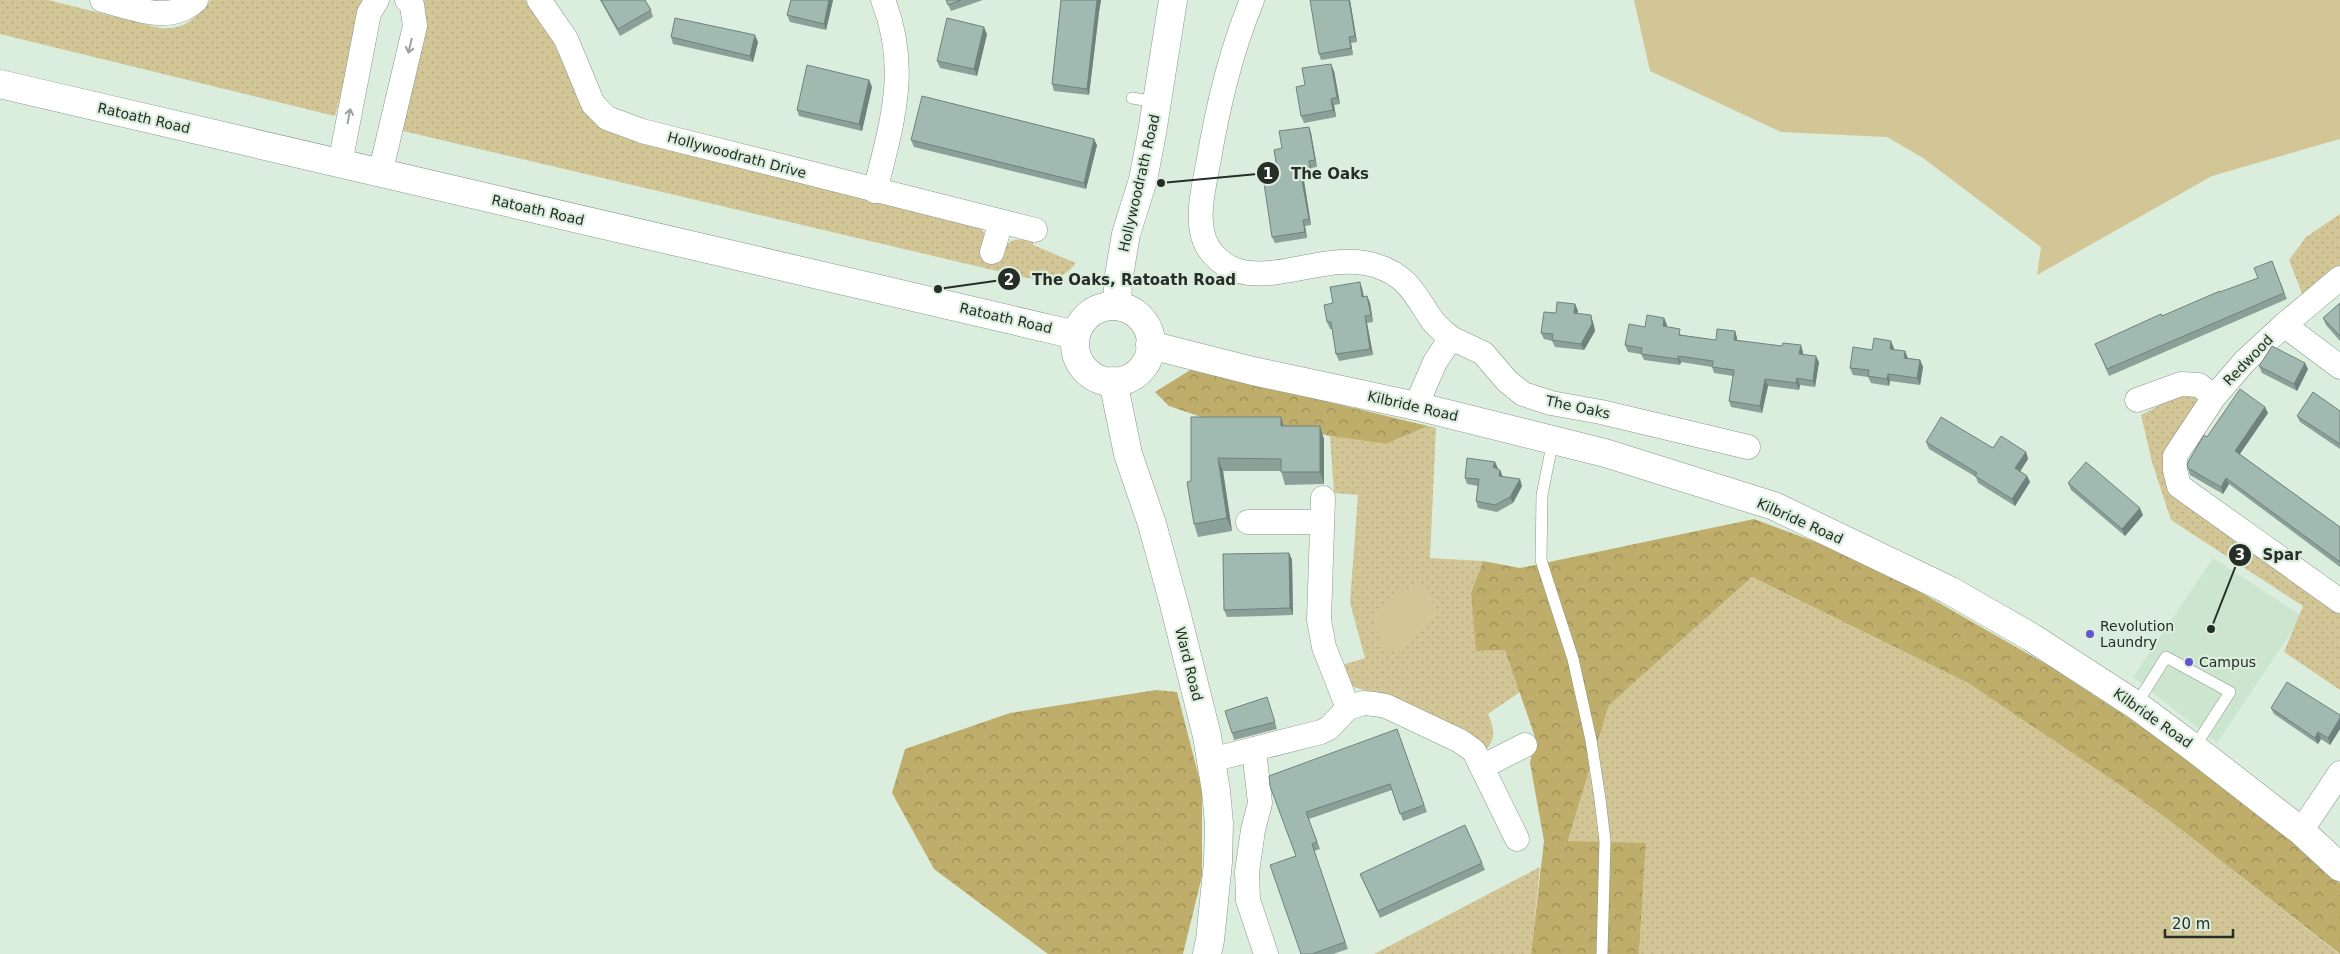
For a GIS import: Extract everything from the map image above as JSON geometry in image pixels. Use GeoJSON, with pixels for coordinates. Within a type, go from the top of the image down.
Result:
{"type":"FeatureCollection","features":[{"type":"Feature","properties":{"kind":"street"},"geometry":{"type":"LineString","coordinates":[[102,0],[161,15],[185,10],[196,0]]}},
{"type":"Feature","properties":{"kind":"street"},"geometry":{"type":"LineString","coordinates":[[340,164],[369,13],[377,0]]}},
{"type":"Feature","properties":{"kind":"street"},"geometry":{"type":"LineString","coordinates":[[380,174],[415,26],[412,5],[407,0]]}},
{"type":"Feature","properties":{"kind":"street","name":"Hollywoodrath Drive"},"geometry":{"type":"LineString","coordinates":[[540,0],[566,39],[593,104],[608,118],[642,131],[1035,230]]}},
{"type":"Feature","properties":{"kind":"street"},"geometry":{"type":"LineString","coordinates":[[875,191],[896,103],[897,57],[892,23],[883,0]]}},
{"type":"Feature","properties":{"kind":"street","name":"Hollywoodrath Road"},"geometry":{"type":"LineString","coordinates":[[1117,306],[1118,281],[1126,234],[1143,180],[1144,100],[1173,0]]}},
{"type":"Feature","properties":{"kind":"street","name":"The Oaks"},"geometry":{"type":"LineString","coordinates":[[1252,0],[1224,80],[1200,204],[1202,232],[1210,253],[1226,266],[1248,273],[1275,273],[1349,262],[1376,266],[1402,278],[1418,296],[1433,321],[1451,338],[1483,353],[1507,381],[1523,394],[1551,403],[1601,412],[1720,449],[1748,447]]}},
{"type":"Feature","properties":{"kind":"street","name":"Ratoath Road"},"geometry":{"type":"LineString","coordinates":[[0,84],[380,174],[1076,334]]}},
{"type":"Feature","properties":{"kind":"street"},"geometry":{"type":"LineString","coordinates":[[992,252],[1001,222]]}},
{"type":"Feature","properties":{"kind":"street","name":"Redwood"},"geometry":{"type":"LineString","coordinates":[[2340,278],[2245,361],[2214,397],[2175,456],[2175,470],[2179,486],[2340,601]]}},
{"type":"Feature","properties":{"kind":"street"},"geometry":{"type":"LineString","coordinates":[[1117,306],[1128,309],[1144,323],[1150,344],[1146,361],[1135,374],[1125,380],[1102,380],[1091,375],[1083,368],[1077,357],[1076,334],[1087,316],[1096,310],[1117,306]]}},
{"type":"Feature","properties":{"kind":"street","name":"Redwood"},"geometry":{"type":"LineString","coordinates":[[2284,325],[2340,367]]}},
{"type":"Feature","properties":{"kind":"street"},"geometry":{"type":"LineString","coordinates":[[1416,406],[1435,362],[1451,338]]}},
{"type":"Feature","properties":{"kind":"street","name":"Kilbride Road"},"geometry":{"type":"LineString","coordinates":[[1150,344],[1253,371],[1416,406],[1605,452],[1774,506],[1949,590],[2031,637],[2136,705],[2194,748],[2301,832],[2340,867]]}},
{"type":"Feature","properties":{"kind":"street","name":"Ward Road"},"geometry":{"type":"LineString","coordinates":[[1113,381],[1128,454],[1163,560],[1211,760],[1216,791],[1218,832],[1213,911],[1207,954]]}},
{"type":"Feature","properties":{"kind":"street","name":"Redwood"},"geometry":{"type":"LineString","coordinates":[[2137,400],[2181,384],[2199,385],[2214,397]]}},
{"type":"Feature","properties":{"kind":"street"},"geometry":{"type":"LineString","coordinates":[[1323,498],[1319,620],[1324,647],[1348,708]]}},
{"type":"Feature","properties":{"kind":"street"},"geometry":{"type":"LineString","coordinates":[[1248,522],[1321,522]]}},
{"type":"Feature","properties":{"kind":"street"},"geometry":{"type":"LineString","coordinates":[[1211,760],[1320,732],[1329,728],[1348,708],[1362,703],[1386,706],[1460,741],[1474,751],[1517,839]]}},
{"type":"Feature","properties":{"kind":"street"},"geometry":{"type":"LineString","coordinates":[[1482,768],[1525,745]]}},
{"type":"Feature","properties":{"kind":"street"},"geometry":{"type":"LineString","coordinates":[[1254,750],[1260,802],[1253,830],[1247,872],[1248,900],[1257,951]]}},
{"type":"Feature","properties":{"kind":"street"},"geometry":{"type":"LineString","coordinates":[[2301,832],[2340,773]]}},
{"type":"Feature","properties":{"kind":"lane"},"geometry":{"type":"LineString","coordinates":[[1553,440],[1542,495],[1541,560],[1573,659],[1591,740],[1605,841],[1602,954]]}},
{"type":"Feature","properties":{"kind":"lane"},"geometry":{"type":"LineString","coordinates":[[2136,705],[2166,657],[2230,692],[2194,748]]}},
{"type":"Feature","properties":{"kind":"shaded area"},"geometry":{"type":"Polygon","coordinates":[[[0,0],[48,0],[160,28],[169,28],[189,22],[211,0],[367,0],[335,116],[0,34],[0,0]]]}},
{"type":"Feature","properties":{"kind":"shaded area"},"geometry":{"type":"Polygon","coordinates":[[[419,0],[525,0],[553,42],[573,83],[578,100],[593,121],[979,223],[985,236],[1003,249],[1010,242],[1016,240],[1033,241],[1033,245],[1076,263],[1065,274],[1054,279],[1027,278],[403,131],[400,122],[419,0]]]}},
{"type":"Feature","properties":{"kind":"shaded area"},"geometry":{"type":"Polygon","coordinates":[[[1634,0],[2340,0],[2340,139],[2212,176],[2037,275],[2041,247],[1923,158],[1887,137],[1781,132],[1650,71],[1634,0]]]}},
{"type":"Feature","properties":{"kind":"shaded area"},"geometry":{"type":"Polygon","coordinates":[[[2340,214],[2340,270],[2305,301],[2289,260],[2306,237],[2340,214]]]}},
{"type":"Feature","properties":{"kind":"shaded area"},"geometry":{"type":"Polygon","coordinates":[[[2191,395],[2200,404],[2169,470],[2309,593],[2340,614],[2340,690],[2284,652],[2303,606],[2171,520],[2152,462],[2141,415],[2175,397],[2191,395]]]}},
{"type":"Feature","properties":{"kind":"shaded area"},"geometry":{"type":"Polygon","coordinates":[[[1428,426],[1436,428],[1430,558],[1483,561],[1471,593],[1477,651],[1505,649],[1520,692],[1488,714],[1493,727],[1493,736],[1487,748],[1481,747],[1468,732],[1426,712],[1351,686],[1342,665],[1365,658],[1350,603],[1358,495],[1334,493],[1330,436],[1386,444],[1428,426]]]}},
{"type":"Feature","properties":{"kind":"shaded area"},"geometry":{"type":"Polygon","coordinates":[[[2213,558],[2302,616],[2217,743],[2133,677],[2213,558]]]}},
{"type":"Feature","properties":{"kind":"shaded area"},"geometry":{"type":"Polygon","coordinates":[[[1752,577],[1968,683],[2136,796],[2339,954],[1639,954],[1646,843],[1568,842],[1609,705],[1752,577]]]}},
{"type":"Feature","properties":{"kind":"shaded area"},"geometry":{"type":"Polygon","coordinates":[[[1420,586],[1432,598],[1434,615],[1415,637],[1394,652],[1384,648],[1374,623],[1382,607],[1397,594],[1420,586]]]}},
{"type":"Feature","properties":{"kind":"shaded area"},"geometry":{"type":"Polygon","coordinates":[[[1540,867],[1531,954],[1374,954],[1540,867]]]}},
{"type":"Feature","properties":{"kind":"green space"},"geometry":{"type":"Polygon","coordinates":[[[1192,369],[1428,426],[1386,444],[1330,436],[1292,427],[1216,422],[1169,406],[1155,392],[1192,369]]]}},
{"type":"Feature","properties":{"kind":"green space"},"geometry":{"type":"Polygon","coordinates":[[[1754,519],[1864,560],[2051,667],[2188,757],[2293,842],[2340,883],[2340,954],[2136,796],[1968,683],[1752,577],[1609,705],[1568,841],[1646,843],[1639,954],[1531,954],[1544,841],[1530,763],[1535,737],[1505,650],[1476,651],[1471,593],[1483,561],[1520,568],[1754,519]]]}},
{"type":"Feature","properties":{"kind":"green space"},"geometry":{"type":"Polygon","coordinates":[[[1156,690],[1177,692],[1202,789],[1202,876],[1183,954],[1048,954],[934,869],[892,793],[905,749],[1010,713],[1156,690]]]}},
{"type":"Feature","properties":{"kind":"building"},"geometry":{"type":"Polygon","coordinates":[[[601,0],[645,0],[651,10],[618,29],[601,0]]]}},
{"type":"Feature","properties":{"kind":"building"},"geometry":{"type":"Polygon","coordinates":[[[791,0],[829,0],[824,24],[787,15],[791,0]]]}},
{"type":"Feature","properties":{"kind":"building"},"geometry":{"type":"Polygon","coordinates":[[[946,0],[961,0],[948,5],[946,0]]]}},
{"type":"Feature","properties":{"kind":"building"},"geometry":{"type":"Polygon","coordinates":[[[1061,0],[1097,0],[1087,89],[1052,84],[1061,0]]]}},
{"type":"Feature","properties":{"kind":"building"},"geometry":{"type":"Polygon","coordinates":[[[1310,0],[1349,0],[1355,36],[1349,37],[1351,48],[1319,54],[1310,0]]]}},
{"type":"Feature","properties":{"kind":"building"},"geometry":{"type":"Polygon","coordinates":[[[675,18],[755,35],[750,56],[671,37],[675,18]]]}},
{"type":"Feature","properties":{"kind":"building"},"geometry":{"type":"Polygon","coordinates":[[[947,18],[984,27],[974,69],[937,61],[947,18]]]}},
{"type":"Feature","properties":{"kind":"building"},"geometry":{"type":"Polygon","coordinates":[[[1331,64],[1337,97],[1331,99],[1333,110],[1301,116],[1296,87],[1305,85],[1302,68],[1331,64]]]}},
{"type":"Feature","properties":{"kind":"building"},"geometry":{"type":"Polygon","coordinates":[[[807,65],[869,80],[859,124],[797,110],[807,65]]]}},
{"type":"Feature","properties":{"kind":"building"},"geometry":{"type":"Polygon","coordinates":[[[922,96],[1094,139],[1084,183],[911,140],[922,96]]]}},
{"type":"Feature","properties":{"kind":"building"},"geometry":{"type":"Polygon","coordinates":[[[1309,127],[1315,160],[1309,161],[1311,173],[1301,175],[1309,219],[1303,220],[1305,232],[1272,237],[1262,170],[1277,168],[1274,150],[1282,148],[1279,131],[1309,127]]]}},
{"type":"Feature","properties":{"kind":"building"},"geometry":{"type":"Polygon","coordinates":[[[2272,261],[2284,293],[2107,369],[2095,344],[2161,314],[2162,316],[2220,291],[2258,278],[2254,268],[2272,261]]]}},
{"type":"Feature","properties":{"kind":"building"},"geometry":{"type":"Polygon","coordinates":[[[1360,282],[1362,297],[1367,296],[1371,315],[1365,316],[1370,349],[1336,354],[1331,322],[1327,322],[1324,305],[1333,303],[1330,287],[1360,282]]]}},
{"type":"Feature","properties":{"kind":"building"},"geometry":{"type":"Polygon","coordinates":[[[1557,302],[1575,304],[1574,313],[1591,315],[1592,324],[1581,344],[1552,340],[1553,334],[1541,333],[1544,312],[1556,313],[1557,302]]]}},
{"type":"Feature","properties":{"kind":"building"},"geometry":{"type":"Polygon","coordinates":[[[2340,303],[2340,336],[2323,318],[2340,303]]]}},
{"type":"Feature","properties":{"kind":"building"},"geometry":{"type":"Polygon","coordinates":[[[1647,315],[1664,318],[1663,326],[1680,329],[1679,335],[1716,340],[1717,329],[1735,331],[1734,340],[1782,346],[1783,343],[1801,345],[1799,354],[1816,356],[1813,381],[1797,378],[1796,383],[1765,379],[1760,406],[1729,401],[1734,370],[1712,367],[1713,361],[1678,356],[1678,359],[1641,354],[1642,348],[1625,345],[1629,324],[1645,327],[1647,315]]]}},
{"type":"Feature","properties":{"kind":"building"},"geometry":{"type":"Polygon","coordinates":[[[1874,338],[1891,341],[1890,349],[1905,351],[1904,358],[1920,360],[1917,378],[1888,374],[1887,379],[1868,376],[1869,370],[1850,368],[1853,347],[1872,350],[1874,338]]]}},
{"type":"Feature","properties":{"kind":"building"},"geometry":{"type":"Polygon","coordinates":[[[2272,346],[2305,363],[2294,384],[2259,366],[2272,346]]]}},
{"type":"Feature","properties":{"kind":"building"},"geometry":{"type":"Polygon","coordinates":[[[2240,389],[2265,407],[2235,451],[2340,527],[2340,562],[2226,478],[2221,487],[2188,468],[2187,464],[2204,435],[2207,437],[2240,389]]]}},
{"type":"Feature","properties":{"kind":"building"},"geometry":{"type":"Polygon","coordinates":[[[2313,392],[2340,411],[2340,444],[2297,416],[2313,392]]]}},
{"type":"Feature","properties":{"kind":"building"},"geometry":{"type":"Polygon","coordinates":[[[1191,417],[1281,417],[1281,426],[1320,426],[1320,472],[1281,472],[1281,459],[1218,458],[1227,518],[1194,524],[1187,482],[1191,481],[1191,417]]]}},
{"type":"Feature","properties":{"kind":"building"},"geometry":{"type":"Polygon","coordinates":[[[1941,417],[1993,448],[2001,436],[2026,452],[2015,468],[2027,476],[2012,499],[1975,476],[1977,473],[1926,442],[1941,417]]]}},
{"type":"Feature","properties":{"kind":"building"},"geometry":{"type":"Polygon","coordinates":[[[1467,458],[1495,462],[1493,467],[1500,470],[1499,476],[1520,479],[1510,497],[1495,505],[1476,501],[1479,479],[1465,478],[1467,458]]]}},
{"type":"Feature","properties":{"kind":"building"},"geometry":{"type":"Polygon","coordinates":[[[2086,462],[2140,508],[2122,529],[2068,483],[2086,462]]]}},
{"type":"Feature","properties":{"kind":"building"},"geometry":{"type":"Polygon","coordinates":[[[1289,553],[1290,608],[1224,610],[1223,554],[1289,553]]]}},
{"type":"Feature","properties":{"kind":"building"},"geometry":{"type":"Polygon","coordinates":[[[2287,682],[2340,715],[2328,738],[2318,732],[2315,738],[2271,708],[2287,682]]]}},
{"type":"Feature","properties":{"kind":"building"},"geometry":{"type":"Polygon","coordinates":[[[1267,697],[1275,722],[1232,733],[1225,711],[1267,697]]]}},
{"type":"Feature","properties":{"kind":"building"},"geometry":{"type":"Polygon","coordinates":[[[1397,729],[1424,805],[1400,814],[1390,784],[1306,812],[1317,842],[1312,844],[1345,942],[1312,954],[1301,954],[1270,865],[1296,856],[1270,786],[1269,776],[1397,729]]]}},
{"type":"Feature","properties":{"kind":"building"},"geometry":{"type":"Polygon","coordinates":[[[1465,825],[1482,863],[1378,911],[1360,874],[1465,825]]]}},
{"type":"Feature","properties":{"kind":"place","name":"The Oaks"},"geometry":{"type":"Point","coordinates":[1161,183]}},
{"type":"Feature","properties":{"kind":"place","name":"The Oaks, Ratoath Road"},"geometry":{"type":"Point","coordinates":[938,289]}},
{"type":"Feature","properties":{"kind":"place","name":"Spar"},"geometry":{"type":"Point","coordinates":[2211,629]}},
{"type":"Feature","properties":{"kind":"place","name":"Revolution Laundry"},"geometry":{"type":"Point","coordinates":[2090,634]}},
{"type":"Feature","properties":{"kind":"place","name":"Campus"},"geometry":{"type":"Point","coordinates":[2189,662]}}]}
